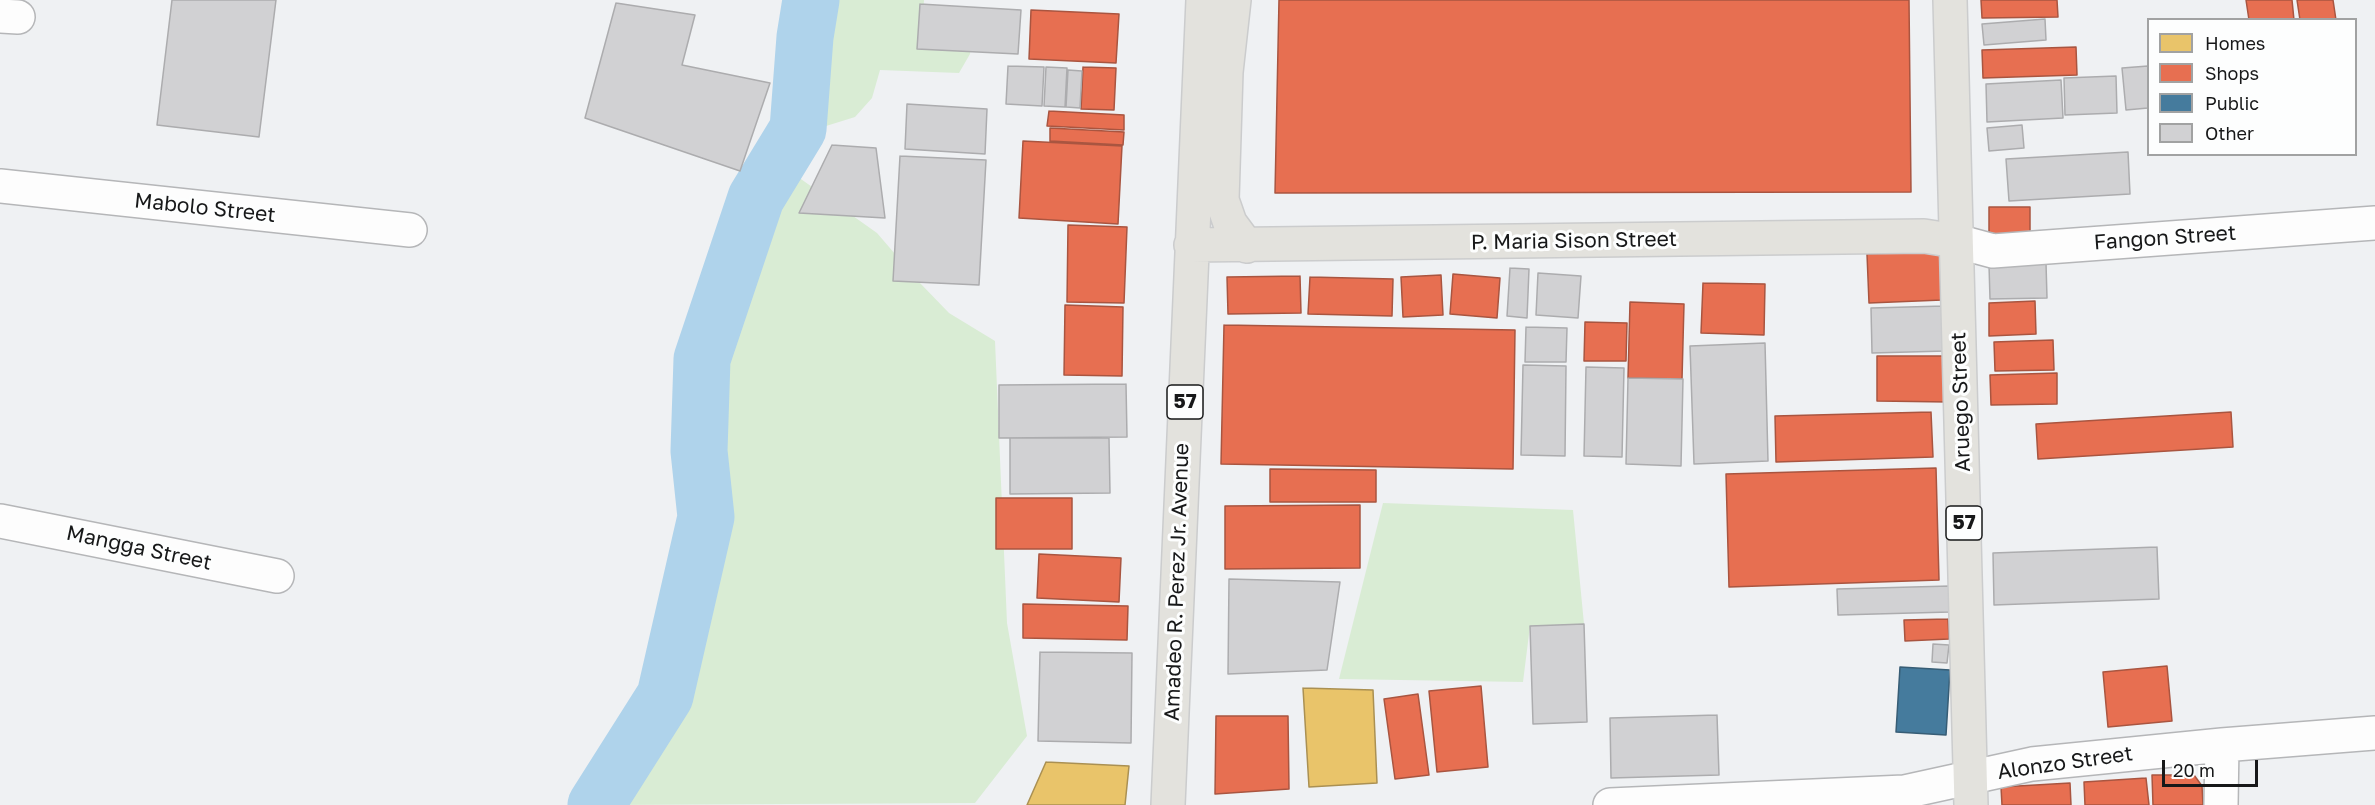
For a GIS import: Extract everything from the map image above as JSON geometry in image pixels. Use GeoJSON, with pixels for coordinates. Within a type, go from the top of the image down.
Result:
{"type":"FeatureCollection","features":[{"type":"Feature","properties":{"kind":"main road","name":"Amadeo R. Perez Jr. Avenue"},"geometry":{"type":"LineString","coordinates":[[1167,805],[1203,0]]}},
{"type":"Feature","properties":{"kind":"main road"},"geometry":{"type":"LineString","coordinates":[[1234,0],[1226,72],[1222,200],[1230,223],[1247,246]]}},
{"type":"Feature","properties":{"kind":"main road","name":"Aruego Street"},"geometry":{"type":"LineString","coordinates":[[1950,0],[1971,791]]}},
{"type":"Feature","properties":{"kind":"main road","name":"P. Maria Sison Street"},"geometry":{"type":"LineString","coordinates":[[1191,245],[1924,236],[1956,241]]}},
{"type":"Feature","properties":{"kind":"street","name":"Mabolo Street"},"geometry":{"type":"LineString","coordinates":[[0,186],[410,230]]}},
{"type":"Feature","properties":{"kind":"street","name":"Fangon Street"},"geometry":{"type":"LineString","coordinates":[[1956,241],[1993,251],[2375,223]]}},
{"type":"Feature","properties":{"kind":"street","name":"Mangga Street"},"geometry":{"type":"LineString","coordinates":[[0,521],[277,576]]}},
{"type":"Feature","properties":{"kind":"street","name":"Alonzo Street"},"geometry":{"type":"LineString","coordinates":[[1610,805],[1971,791],[2032,764],[2222,745],[2375,733]]}},
{"type":"Feature","properties":{"kind":"street"},"geometry":{"type":"LineString","coordinates":[[2221,805],[2222,745]]}},
{"type":"Feature","properties":{"kind":"green space"},"geometry":{"type":"Polygon","coordinates":[[[823,0],[924,0],[922,31],[973,34],[970,54],[959,73],[880,70],[872,98],[855,117],[810,131],[823,0]]]}},
{"type":"Feature","properties":{"kind":"green space"},"geometry":{"type":"Polygon","coordinates":[[[791,172],[877,233],[949,313],[995,341],[1007,623],[1027,736],[975,803],[607,805],[661,728],[712,523],[714,493],[705,461],[708,388],[723,321],[742,286],[791,172]]]}},
{"type":"Feature","properties":{"kind":"green space"},"geometry":{"type":"Polygon","coordinates":[[[1383,503],[1573,510],[1584,624],[1530,626],[1523,682],[1339,679],[1383,503]]]}},
{"type":"Feature","properties":{"kind":"building: Homes"},"geometry":{"type":"Polygon","coordinates":[[[1303,688],[1373,690],[1377,783],[1309,787],[1303,688]]]}},
{"type":"Feature","properties":{"kind":"building: Homes"},"geometry":{"type":"Polygon","coordinates":[[[1046,762],[1129,766],[1125,805],[1027,805],[1046,762]]]}},
{"type":"Feature","properties":{"kind":"building: Shops"},"geometry":{"type":"Polygon","coordinates":[[[1279,0],[1909,0],[1911,192],[1275,193],[1279,0]]]}},
{"type":"Feature","properties":{"kind":"building: Shops"},"geometry":{"type":"Polygon","coordinates":[[[1981,0],[2057,0],[2058,17],[1982,18],[1981,0]]]}},
{"type":"Feature","properties":{"kind":"building: Shops"},"geometry":{"type":"Polygon","coordinates":[[[2246,0],[2292,0],[2294,18],[2249,18],[2246,0]]]}},
{"type":"Feature","properties":{"kind":"building: Shops"},"geometry":{"type":"Polygon","coordinates":[[[2297,0],[2333,0],[2336,18],[2300,18],[2297,0]]]}},
{"type":"Feature","properties":{"kind":"building: Shops"},"geometry":{"type":"Polygon","coordinates":[[[1031,10],[1119,14],[1116,63],[1029,59],[1031,10]]]}},
{"type":"Feature","properties":{"kind":"building: Shops"},"geometry":{"type":"Polygon","coordinates":[[[2076,47],[2077,75],[1983,78],[1982,50],[2076,47]]]}},
{"type":"Feature","properties":{"kind":"building: Shops"},"geometry":{"type":"Polygon","coordinates":[[[1083,67],[1116,68],[1114,110],[1081,109],[1083,67]]]}},
{"type":"Feature","properties":{"kind":"building: Shops"},"geometry":{"type":"Polygon","coordinates":[[[1049,111],[1124,115],[1124,130],[1047,126],[1049,111]]]}},
{"type":"Feature","properties":{"kind":"building: Shops"},"geometry":{"type":"Polygon","coordinates":[[[1050,128],[1124,132],[1123,145],[1050,141],[1050,128]]]}},
{"type":"Feature","properties":{"kind":"building: Shops"},"geometry":{"type":"Polygon","coordinates":[[[1023,141],[1122,146],[1118,224],[1019,218],[1023,141]]]}},
{"type":"Feature","properties":{"kind":"building: Shops"},"geometry":{"type":"Polygon","coordinates":[[[1989,207],[2030,207],[2030,234],[1989,235],[1989,207]]]}},
{"type":"Feature","properties":{"kind":"building: Shops"},"geometry":{"type":"Polygon","coordinates":[[[1068,225],[1127,227],[1124,303],[1067,302],[1068,225]]]}},
{"type":"Feature","properties":{"kind":"building: Shops"},"geometry":{"type":"Polygon","coordinates":[[[1940,251],[1942,300],[1869,303],[1867,254],[1940,251]]]}},
{"type":"Feature","properties":{"kind":"building: Shops"},"geometry":{"type":"Polygon","coordinates":[[[1453,274],[1500,278],[1497,318],[1450,314],[1453,274]]]}},
{"type":"Feature","properties":{"kind":"building: Shops"},"geometry":{"type":"Polygon","coordinates":[[[1441,275],[1443,315],[1403,317],[1401,277],[1441,275]]]}},
{"type":"Feature","properties":{"kind":"building: Shops"},"geometry":{"type":"Polygon","coordinates":[[[1300,276],[1301,313],[1228,314],[1227,277],[1300,276]]]}},
{"type":"Feature","properties":{"kind":"building: Shops"},"geometry":{"type":"Polygon","coordinates":[[[1310,277],[1393,279],[1392,316],[1308,314],[1310,277]]]}},
{"type":"Feature","properties":{"kind":"building: Shops"},"geometry":{"type":"Polygon","coordinates":[[[1703,283],[1765,284],[1764,335],[1701,333],[1703,283]]]}},
{"type":"Feature","properties":{"kind":"building: Shops"},"geometry":{"type":"Polygon","coordinates":[[[2035,301],[2036,334],[1989,336],[1989,303],[2035,301]]]}},
{"type":"Feature","properties":{"kind":"building: Shops"},"geometry":{"type":"Polygon","coordinates":[[[1630,302],[1684,304],[1682,379],[1628,378],[1630,302]]]}},
{"type":"Feature","properties":{"kind":"building: Shops"},"geometry":{"type":"Polygon","coordinates":[[[1065,305],[1123,307],[1122,376],[1064,375],[1065,305]]]}},
{"type":"Feature","properties":{"kind":"building: Shops"},"geometry":{"type":"Polygon","coordinates":[[[1585,322],[1627,323],[1626,361],[1584,361],[1585,322]]]}},
{"type":"Feature","properties":{"kind":"building: Shops"},"geometry":{"type":"Polygon","coordinates":[[[1224,325],[1515,330],[1513,469],[1221,464],[1224,325]]]}},
{"type":"Feature","properties":{"kind":"building: Shops"},"geometry":{"type":"Polygon","coordinates":[[[2053,340],[2054,370],[1995,371],[1994,342],[2053,340]]]}},
{"type":"Feature","properties":{"kind":"building: Shops"},"geometry":{"type":"Polygon","coordinates":[[[1877,356],[1949,356],[1949,402],[1877,401],[1877,356]]]}},
{"type":"Feature","properties":{"kind":"building: Shops"},"geometry":{"type":"Polygon","coordinates":[[[2057,373],[2057,404],[1991,405],[1990,375],[2057,373]]]}},
{"type":"Feature","properties":{"kind":"building: Shops"},"geometry":{"type":"Polygon","coordinates":[[[1931,412],[1933,457],[1776,462],[1775,416],[1931,412]]]}},
{"type":"Feature","properties":{"kind":"building: Shops"},"geometry":{"type":"Polygon","coordinates":[[[2231,412],[2233,447],[2038,459],[2036,424],[2231,412]]]}},
{"type":"Feature","properties":{"kind":"building: Shops"},"geometry":{"type":"Polygon","coordinates":[[[1936,468],[1939,580],[1729,587],[1726,474],[1936,468]]]}},
{"type":"Feature","properties":{"kind":"building: Shops"},"geometry":{"type":"Polygon","coordinates":[[[1270,469],[1376,470],[1376,502],[1270,502],[1270,469]]]}},
{"type":"Feature","properties":{"kind":"building: Shops"},"geometry":{"type":"Polygon","coordinates":[[[996,498],[1072,498],[1072,549],[996,549],[996,498]]]}},
{"type":"Feature","properties":{"kind":"building: Shops"},"geometry":{"type":"Polygon","coordinates":[[[1360,505],[1360,568],[1225,569],[1225,506],[1360,505]]]}},
{"type":"Feature","properties":{"kind":"building: Shops"},"geometry":{"type":"Polygon","coordinates":[[[1039,554],[1121,558],[1119,602],[1037,598],[1039,554]]]}},
{"type":"Feature","properties":{"kind":"building: Shops"},"geometry":{"type":"Polygon","coordinates":[[[1023,604],[1128,606],[1127,640],[1023,638],[1023,604]]]}},
{"type":"Feature","properties":{"kind":"building: Shops"},"geometry":{"type":"Polygon","coordinates":[[[1948,619],[1949,639],[1905,641],[1904,620],[1948,619]]]}},
{"type":"Feature","properties":{"kind":"building: Shops"},"geometry":{"type":"Polygon","coordinates":[[[2167,666],[2172,721],[2108,727],[2103,672],[2167,666]]]}},
{"type":"Feature","properties":{"kind":"building: Shops"},"geometry":{"type":"Polygon","coordinates":[[[1481,686],[1488,767],[1437,772],[1429,691],[1481,686]]]}},
{"type":"Feature","properties":{"kind":"building: Shops"},"geometry":{"type":"Polygon","coordinates":[[[1418,694],[1429,775],[1395,779],[1384,699],[1418,694]]]}},
{"type":"Feature","properties":{"kind":"building: Shops"},"geometry":{"type":"Polygon","coordinates":[[[1216,716],[1288,716],[1289,789],[1215,794],[1216,716]]]}},
{"type":"Feature","properties":{"kind":"building: Shops"},"geometry":{"type":"Polygon","coordinates":[[[2152,775],[2194,775],[2202,786],[2203,805],[2153,805],[2152,775]]]}},
{"type":"Feature","properties":{"kind":"building: Shops"},"geometry":{"type":"Polygon","coordinates":[[[2146,778],[2149,805],[2085,805],[2084,782],[2146,778]]]}},
{"type":"Feature","properties":{"kind":"building: Shops"},"geometry":{"type":"Polygon","coordinates":[[[2070,783],[2071,805],[2002,805],[2001,787],[2070,783]]]}},
{"type":"Feature","properties":{"kind":"building: Public"},"geometry":{"type":"Polygon","coordinates":[[[1900,667],[1950,670],[1946,735],[1896,732],[1900,667]]]}},
{"type":"Feature","properties":{"kind":"building: Other"},"geometry":{"type":"Polygon","coordinates":[[[172,0],[276,0],[259,137],[157,125],[172,0]]]}},
{"type":"Feature","properties":{"kind":"building: Other"},"geometry":{"type":"Polygon","coordinates":[[[616,3],[695,15],[682,65],[770,83],[740,171],[585,118],[616,3]]]}},
{"type":"Feature","properties":{"kind":"building: Other"},"geometry":{"type":"Polygon","coordinates":[[[920,4],[1021,10],[1018,54],[917,49],[920,4]]]}},
{"type":"Feature","properties":{"kind":"building: Other"},"geometry":{"type":"Polygon","coordinates":[[[2045,19],[2046,40],[1984,45],[1982,24],[2045,19]]]}},
{"type":"Feature","properties":{"kind":"building: Other"},"geometry":{"type":"Polygon","coordinates":[[[1008,66],[1044,67],[1042,106],[1006,104],[1008,66]]]}},
{"type":"Feature","properties":{"kind":"building: Other"},"geometry":{"type":"Polygon","coordinates":[[[2147,66],[2147,108],[2126,110],[2122,68],[2147,66]]]}},
{"type":"Feature","properties":{"kind":"building: Other"},"geometry":{"type":"Polygon","coordinates":[[[1046,67],[1067,68],[1065,107],[1044,106],[1046,67]]]}},
{"type":"Feature","properties":{"kind":"building: Other"},"geometry":{"type":"Polygon","coordinates":[[[1068,70],[1082,71],[1080,108],[1066,107],[1068,70]]]}},
{"type":"Feature","properties":{"kind":"building: Other"},"geometry":{"type":"Polygon","coordinates":[[[2116,76],[2117,113],[2065,115],[2064,78],[2116,76]]]}},
{"type":"Feature","properties":{"kind":"building: Other"},"geometry":{"type":"Polygon","coordinates":[[[2061,80],[2063,118],[1987,122],[1986,84],[2061,80]]]}},
{"type":"Feature","properties":{"kind":"building: Other"},"geometry":{"type":"Polygon","coordinates":[[[907,104],[987,109],[985,154],[905,149],[907,104]]]}},
{"type":"Feature","properties":{"kind":"building: Other"},"geometry":{"type":"Polygon","coordinates":[[[2022,125],[2024,148],[1989,151],[1987,128],[2022,125]]]}},
{"type":"Feature","properties":{"kind":"building: Other"},"geometry":{"type":"Polygon","coordinates":[[[832,145],[876,148],[885,218],[799,213],[832,145]]]}},
{"type":"Feature","properties":{"kind":"building: Other"},"geometry":{"type":"Polygon","coordinates":[[[2128,152],[2130,194],[2009,201],[2006,159],[2128,152]]]}},
{"type":"Feature","properties":{"kind":"building: Other"},"geometry":{"type":"Polygon","coordinates":[[[900,156],[986,160],[979,285],[893,281],[900,156]]]}},
{"type":"Feature","properties":{"kind":"building: Other"},"geometry":{"type":"Polygon","coordinates":[[[2046,263],[2047,298],[1990,299],[1989,265],[2046,263]]]}},
{"type":"Feature","properties":{"kind":"building: Other"},"geometry":{"type":"Polygon","coordinates":[[[1510,268],[1529,269],[1527,318],[1507,316],[1510,268]]]}},
{"type":"Feature","properties":{"kind":"building: Other"},"geometry":{"type":"Polygon","coordinates":[[[1538,273],[1581,276],[1578,318],[1536,315],[1538,273]]]}},
{"type":"Feature","properties":{"kind":"building: Other"},"geometry":{"type":"Polygon","coordinates":[[[1944,306],[1946,351],[1872,353],[1871,308],[1944,306]]]}},
{"type":"Feature","properties":{"kind":"building: Other"},"geometry":{"type":"Polygon","coordinates":[[[1526,327],[1567,328],[1566,362],[1525,362],[1526,327]]]}},
{"type":"Feature","properties":{"kind":"building: Other"},"geometry":{"type":"Polygon","coordinates":[[[1765,343],[1768,461],[1694,464],[1690,346],[1765,343]]]}},
{"type":"Feature","properties":{"kind":"building: Other"},"geometry":{"type":"Polygon","coordinates":[[[1523,365],[1566,366],[1565,456],[1521,455],[1523,365]]]}},
{"type":"Feature","properties":{"kind":"building: Other"},"geometry":{"type":"Polygon","coordinates":[[[1586,367],[1624,368],[1622,457],[1584,456],[1586,367]]]}},
{"type":"Feature","properties":{"kind":"building: Other"},"geometry":{"type":"Polygon","coordinates":[[[1628,378],[1683,379],[1681,466],[1626,464],[1628,378]]]}},
{"type":"Feature","properties":{"kind":"building: Other"},"geometry":{"type":"Polygon","coordinates":[[[1126,384],[1127,437],[999,438],[999,385],[1126,384]]]}},
{"type":"Feature","properties":{"kind":"building: Other"},"geometry":{"type":"Polygon","coordinates":[[[1010,438],[1109,438],[1110,493],[1010,494],[1010,438]]]}},
{"type":"Feature","properties":{"kind":"building: Other"},"geometry":{"type":"Polygon","coordinates":[[[2157,547],[2159,599],[1994,605],[1993,553],[2157,547]]]}},
{"type":"Feature","properties":{"kind":"building: Other"},"geometry":{"type":"Polygon","coordinates":[[[1229,579],[1340,582],[1327,670],[1228,674],[1229,579]]]}},
{"type":"Feature","properties":{"kind":"building: Other"},"geometry":{"type":"Polygon","coordinates":[[[1950,586],[1950,612],[1838,615],[1837,589],[1950,586]]]}},
{"type":"Feature","properties":{"kind":"building: Other"},"geometry":{"type":"Polygon","coordinates":[[[1584,624],[1587,722],[1533,724],[1530,626],[1584,624]]]}},
{"type":"Feature","properties":{"kind":"building: Other"},"geometry":{"type":"Polygon","coordinates":[[[1933,644],[1949,645],[1947,663],[1932,662],[1933,644]]]}},
{"type":"Feature","properties":{"kind":"building: Other"},"geometry":{"type":"Polygon","coordinates":[[[1040,652],[1132,653],[1131,743],[1038,741],[1040,652]]]}},
{"type":"Feature","properties":{"kind":"building: Other"},"geometry":{"type":"Polygon","coordinates":[[[1717,715],[1719,775],[1611,778],[1610,718],[1717,715]]]}},
{"type":"Feature","properties":{"kind":"waterway"},"geometry":{"type":"LineString","coordinates":[[596,805],[665,696],[706,517],[699,451],[702,359],[756,198],[798,129],[805,37],[811,0]]}}]}
